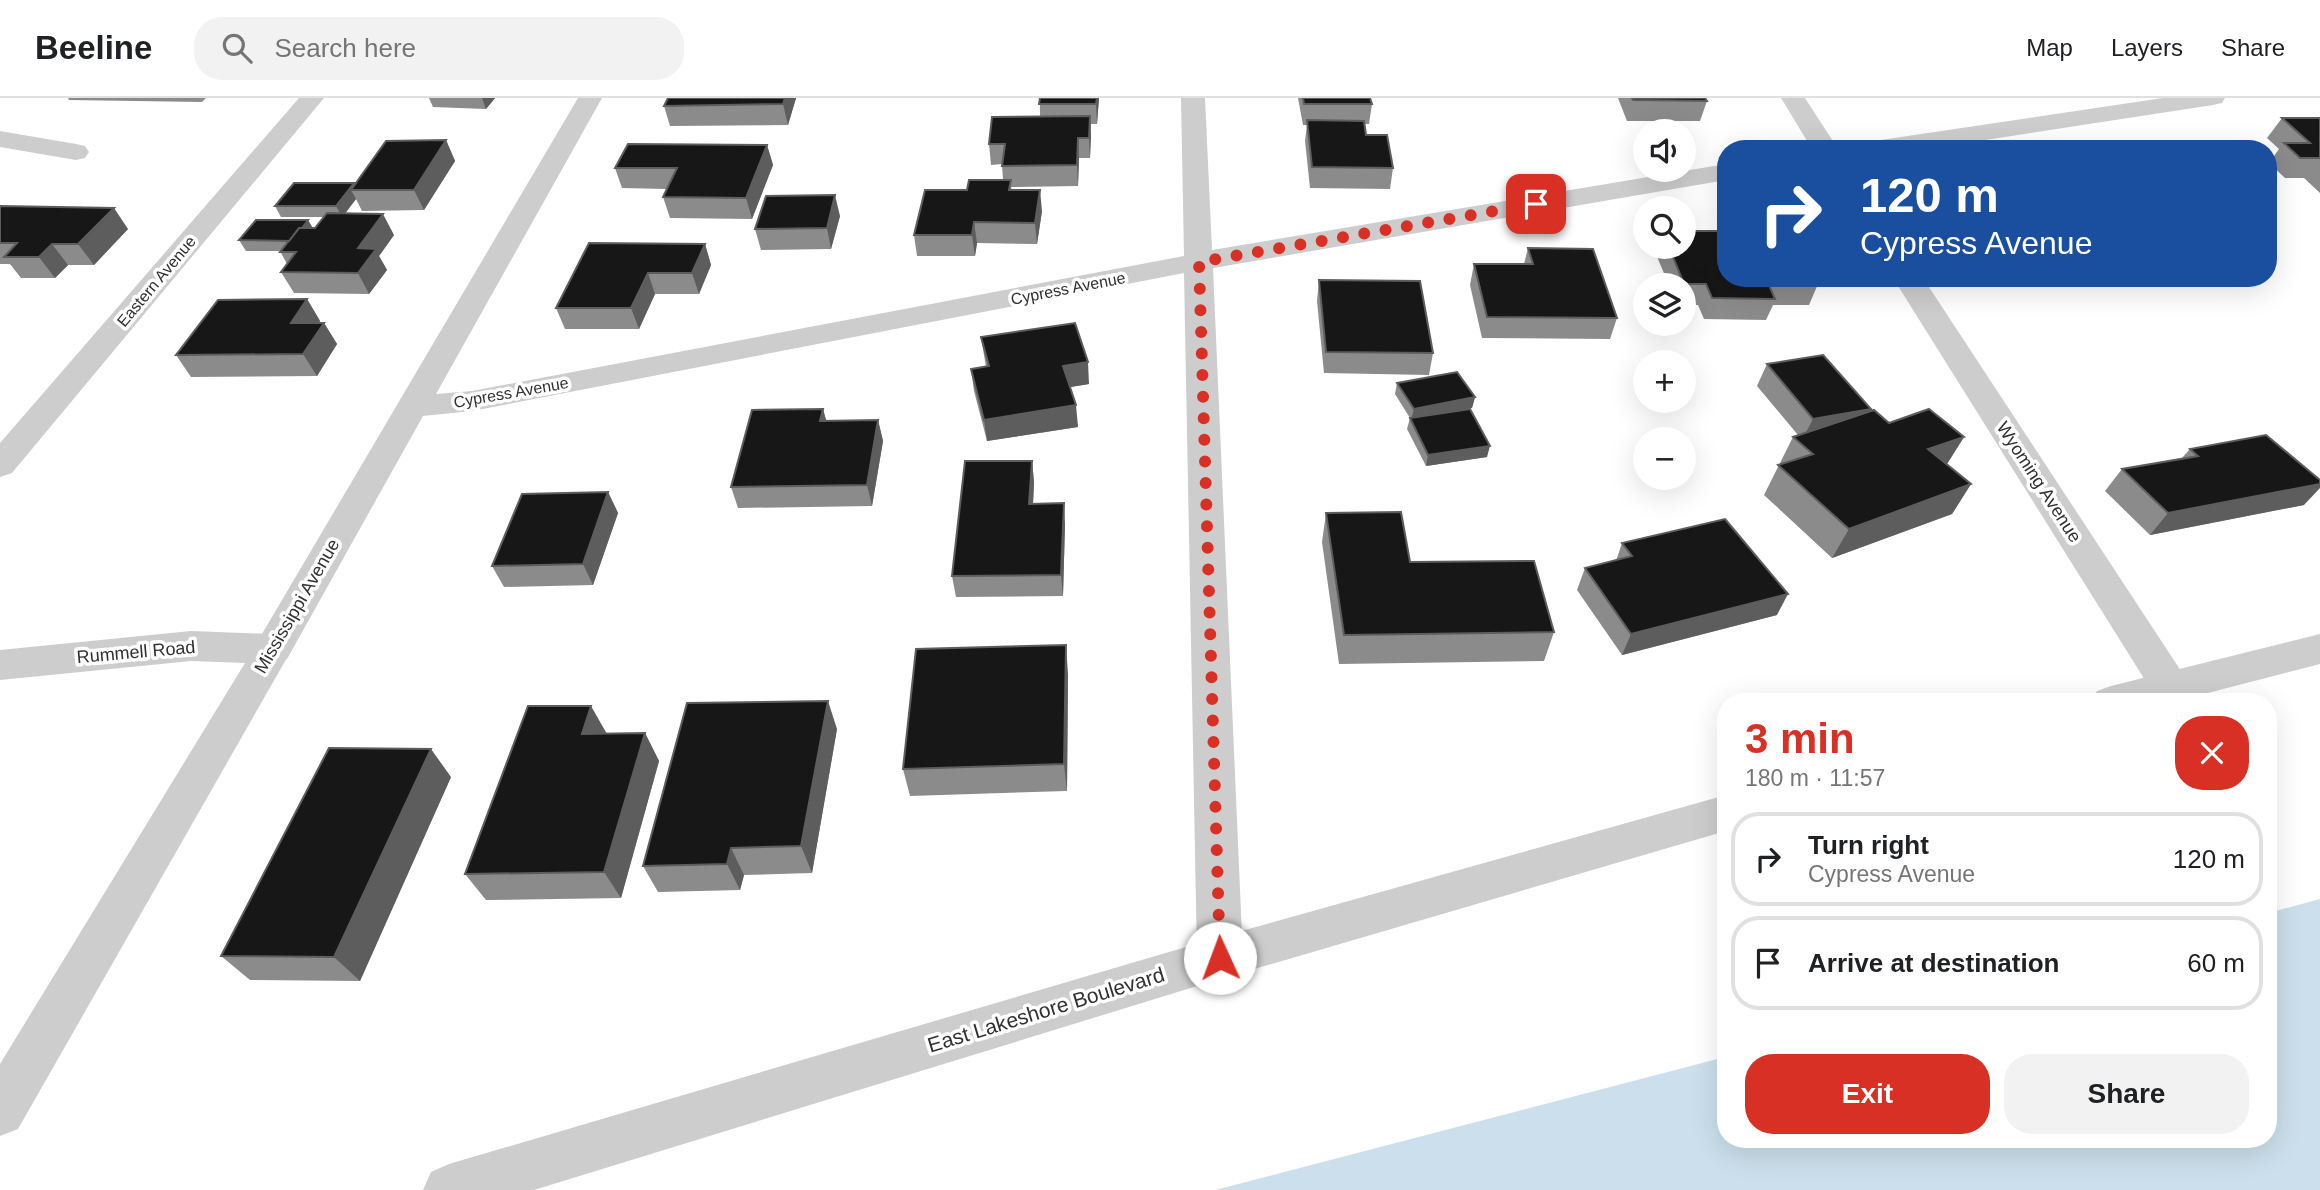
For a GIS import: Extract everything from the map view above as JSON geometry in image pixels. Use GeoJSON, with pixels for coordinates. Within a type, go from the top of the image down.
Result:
{"type":"FeatureCollection","features":[{"type":"Feature","properties":{"kind":"street","name":"Eastern Avenue"},"geometry":{"type":"LineString","coordinates":[[0,465],[312,98]]}},
{"type":"Feature","properties":{"kind":"street","name":"Mississippi Avenue"},"geometry":{"type":"LineString","coordinates":[[0,1111],[273,649],[590,98]]}},
{"type":"Feature","properties":{"kind":"street"},"geometry":{"type":"LineString","coordinates":[[1193,98],[1220,958]]}},
{"type":"Feature","properties":{"kind":"street"},"geometry":{"type":"LineString","coordinates":[[1793,98],[1819,140]]}},
{"type":"Feature","properties":{"kind":"street"},"geometry":{"type":"LineString","coordinates":[[1934,140],[2213,98]]}},
{"type":"Feature","properties":{"kind":"street"},"geometry":{"type":"LineString","coordinates":[[0,139],[76,152]]}},
{"type":"Feature","properties":{"kind":"street","name":"Cypress Avenue"},"geometry":{"type":"LineString","coordinates":[[411,407],[485,398],[1199,262],[1717,174]]}},
{"type":"Feature","properties":{"kind":"street","name":"Wyoming Avenue"},"geometry":{"type":"LineString","coordinates":[[1914,287],[2169,685]]}},
{"type":"Feature","properties":{"kind":"street","name":"Rummell Road"},"geometry":{"type":"LineString","coordinates":[[0,665],[191,646],[273,649]]}},
{"type":"Feature","properties":{"kind":"street"},"geometry":{"type":"LineString","coordinates":[[2142,693],[2320,649]]}},
{"type":"Feature","properties":{"kind":"street","name":"East Lakeshore Boulevard"},"geometry":{"type":"LineString","coordinates":[[449,1190],[1220,958],[1717,816]]}},
{"type":"Feature","properties":{"kind":"water"},"geometry":{"type":"Polygon","coordinates":[[[2320,899],[2320,1190],[1215,1190],[1717,1059],[1717,1148],[2277,1148],[2277,911],[2320,899]]]}},
{"type":"Feature","properties":{"kind":"building"},"geometry":{"type":"Polygon","coordinates":[[[668,98],[785,98],[783,104],[664,106],[668,98]]]}},
{"type":"Feature","properties":{"kind":"building"},"geometry":{"type":"Polygon","coordinates":[[[1040,98],[1097,98],[1096,104],[1039,104],[1040,98]]]}},
{"type":"Feature","properties":{"kind":"building"},"geometry":{"type":"Polygon","coordinates":[[[1303,98],[1370,98],[1372,104],[1304,104],[1303,98]]]}},
{"type":"Feature","properties":{"kind":"building"},"geometry":{"type":"Polygon","coordinates":[[[1632,98],[1705,98],[1707,101],[1633,100],[1632,98]]]}},
{"type":"Feature","properties":{"kind":"building"},"geometry":{"type":"Polygon","coordinates":[[[1090,116],[1089,138],[1078,138],[1077,165],[1002,166],[1005,144],[989,144],[992,117],[1090,116]]]}},
{"type":"Feature","properties":{"kind":"building"},"geometry":{"type":"Polygon","coordinates":[[[2282,118],[2320,118],[2320,158],[2300,158],[2284,143],[2310,143],[2282,118]]]}},
{"type":"Feature","properties":{"kind":"building"},"geometry":{"type":"Polygon","coordinates":[[[1307,120],[1364,121],[1366,135],[1387,135],[1393,168],[1312,167],[1307,120]]]}},
{"type":"Feature","properties":{"kind":"building"},"geometry":{"type":"Polygon","coordinates":[[[446,140],[414,190],[351,190],[386,141],[446,140]]]}},
{"type":"Feature","properties":{"kind":"building"},"geometry":{"type":"Polygon","coordinates":[[[628,144],[767,145],[746,198],[663,197],[677,168],[615,168],[628,144]]]}},
{"type":"Feature","properties":{"kind":"building"},"geometry":{"type":"Polygon","coordinates":[[[969,180],[1011,180],[1009,190],[1040,190],[1035,223],[974,222],[972,235],[914,235],[925,190],[967,190],[969,180]]]}},
{"type":"Feature","properties":{"kind":"building"},"geometry":{"type":"Polygon","coordinates":[[[294,183],[354,183],[336,206],[275,206],[294,183]]]}},
{"type":"Feature","properties":{"kind":"building"},"geometry":{"type":"Polygon","coordinates":[[[835,195],[827,228],[755,229],[766,196],[835,195]]]}},
{"type":"Feature","properties":{"kind":"building"},"geometry":{"type":"Polygon","coordinates":[[[0,206],[114,208],[78,244],[52,244],[39,257],[4,257],[17,243],[0,243],[0,206]]]}},
{"type":"Feature","properties":{"kind":"building"},"geometry":{"type":"Polygon","coordinates":[[[327,213],[383,214],[358,248],[376,249],[358,273],[281,272],[296,252],[280,252],[299,228],[315,228],[327,213]]]}},
{"type":"Feature","properties":{"kind":"building"},"geometry":{"type":"Polygon","coordinates":[[[256,220],[308,220],[289,241],[239,240],[256,220]]]}},
{"type":"Feature","properties":{"kind":"building"},"geometry":{"type":"Polygon","coordinates":[[[1696,231],[1717,231],[1717,287],[1770,287],[1775,299],[1712,298],[1706,284],[1696,284],[1696,273],[1680,273],[1674,259],[1696,259],[1696,231]]]}},
{"type":"Feature","properties":{"kind":"building"},"geometry":{"type":"Polygon","coordinates":[[[589,243],[705,244],[692,273],[648,273],[631,308],[556,308],[589,243]]]}},
{"type":"Feature","properties":{"kind":"building"},"geometry":{"type":"Polygon","coordinates":[[[1528,248],[1593,249],[1617,318],[1487,317],[1474,264],[1533,264],[1528,248]]]}},
{"type":"Feature","properties":{"kind":"building"},"geometry":{"type":"Polygon","coordinates":[[[1319,280],[1420,281],[1433,353],[1326,352],[1319,280]]]}},
{"type":"Feature","properties":{"kind":"building"},"geometry":{"type":"Polygon","coordinates":[[[307,299],[291,323],[324,323],[303,354],[176,355],[218,300],[307,299]]]}},
{"type":"Feature","properties":{"kind":"building"},"geometry":{"type":"Polygon","coordinates":[[[1075,323],[1088,362],[1063,366],[1076,405],[984,420],[971,369],[989,366],[981,337],[1075,323]]]}},
{"type":"Feature","properties":{"kind":"building"},"geometry":{"type":"Polygon","coordinates":[[[1823,355],[1871,409],[1813,419],[1767,364],[1823,355]]]}},
{"type":"Feature","properties":{"kind":"building"},"geometry":{"type":"Polygon","coordinates":[[[1457,372],[1475,397],[1414,409],[1397,383],[1457,372]]]}},
{"type":"Feature","properties":{"kind":"building"},"geometry":{"type":"Polygon","coordinates":[[[823,409],[820,421],[878,420],[867,485],[731,487],[752,410],[823,409]]]}},
{"type":"Feature","properties":{"kind":"building"},"geometry":{"type":"Polygon","coordinates":[[[1470,409],[1490,446],[1428,455],[1410,418],[1470,409]]]}},
{"type":"Feature","properties":{"kind":"building"},"geometry":{"type":"Polygon","coordinates":[[[1929,409],[1964,437],[1928,449],[1971,484],[1849,529],[1778,465],[1813,454],[1793,437],[1874,410],[1889,423],[1929,409]]]}},
{"type":"Feature","properties":{"kind":"building"},"geometry":{"type":"Polygon","coordinates":[[[2266,435],[2320,480],[2320,484],[2168,513],[2122,469],[2198,456],[2190,449],[2266,435]]]}},
{"type":"Feature","properties":{"kind":"building"},"geometry":{"type":"Polygon","coordinates":[[[965,461],[1032,461],[1029,504],[1064,503],[1061,575],[952,576],[965,461]]]}},
{"type":"Feature","properties":{"kind":"building"},"geometry":{"type":"Polygon","coordinates":[[[608,492],[583,564],[492,566],[522,494],[608,492]]]}},
{"type":"Feature","properties":{"kind":"building"},"geometry":{"type":"Polygon","coordinates":[[[1401,512],[1410,562],[1534,561],[1554,632],[1344,635],[1326,513],[1401,512]]]}},
{"type":"Feature","properties":{"kind":"building"},"geometry":{"type":"Polygon","coordinates":[[[1725,519],[1788,594],[1631,634],[1585,568],[1632,556],[1622,543],[1725,519]]]}},
{"type":"Feature","properties":{"kind":"building"},"geometry":{"type":"Polygon","coordinates":[[[1066,645],[1064,764],[903,769],[916,649],[1066,645]]]}},
{"type":"Feature","properties":{"kind":"building"},"geometry":{"type":"Polygon","coordinates":[[[828,701],[801,846],[731,848],[727,864],[643,866],[687,703],[828,701]]]}},
{"type":"Feature","properties":{"kind":"building"},"geometry":{"type":"Polygon","coordinates":[[[528,706],[591,706],[582,734],[645,733],[604,872],[465,874],[528,706]]]}},
{"type":"Feature","properties":{"kind":"building"},"geometry":{"type":"Polygon","coordinates":[[[329,748],[431,749],[334,957],[221,956],[329,748]]]}},
{"type":"Feature","properties":{"kind":"route"},"geometry":{"type":"LineString","coordinates":[[1220,958],[1199,262],[1536,204]]}}]}
